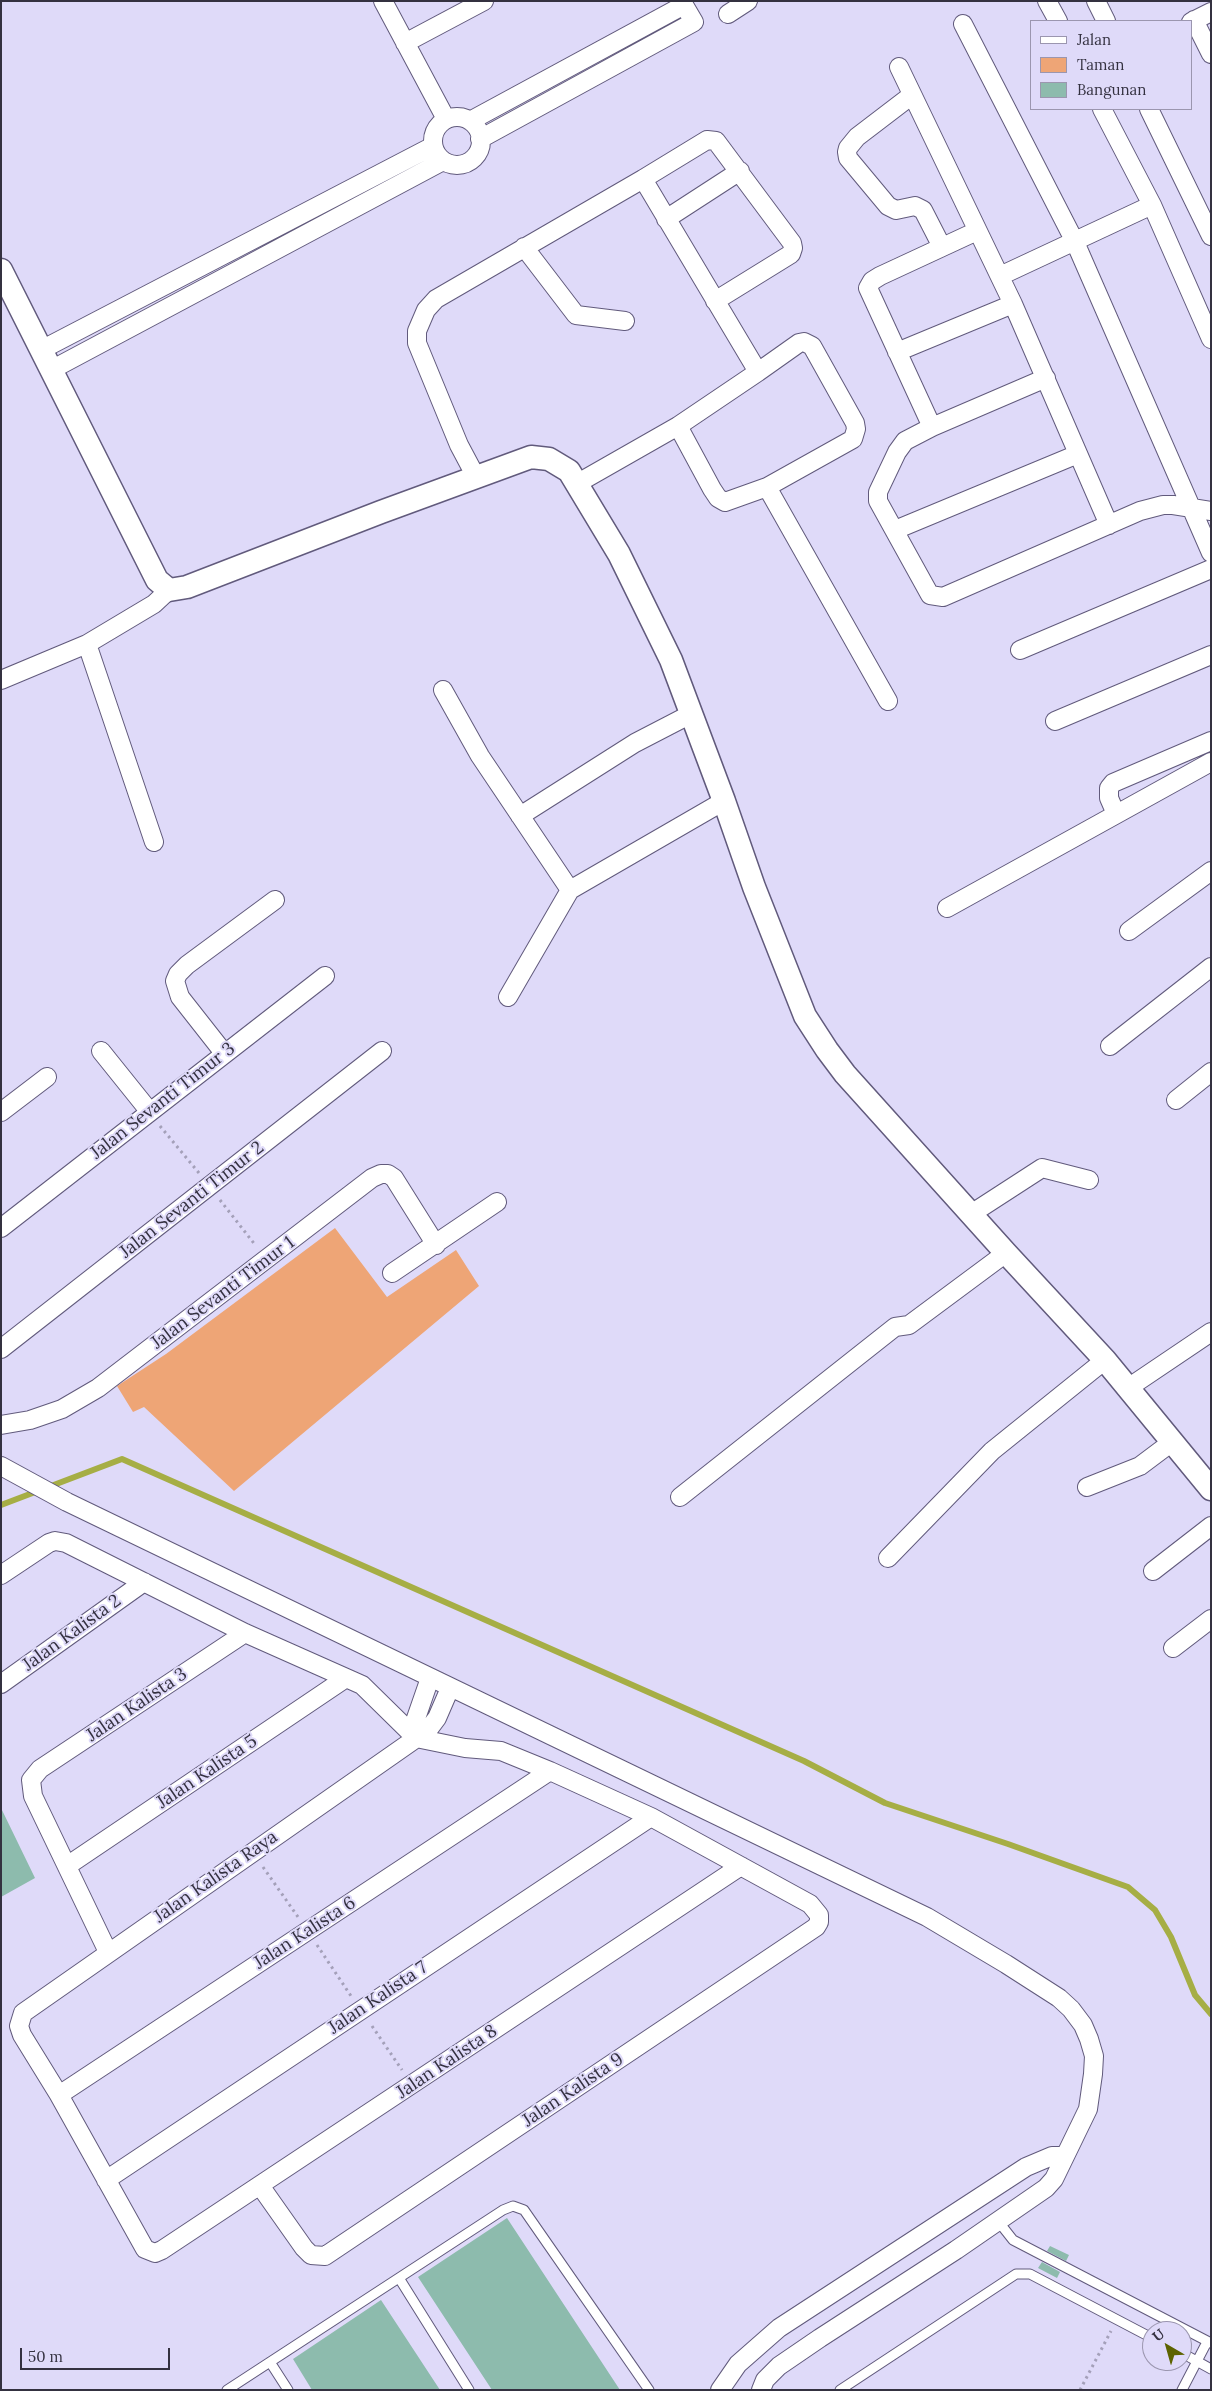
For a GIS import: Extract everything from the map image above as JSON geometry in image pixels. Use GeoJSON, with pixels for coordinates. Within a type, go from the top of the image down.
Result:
{"type":"FeatureCollection","features":[{"type":"Feature","properties":{"kind":"street"},"geometry":{"type":"LineString","coordinates":[[383,1],[446,119]]}},
{"type":"Feature","properties":{"kind":"street"},"geometry":{"type":"LineString","coordinates":[[405,43],[484,1]]}},
{"type":"Feature","properties":{"kind":"street"},"geometry":{"type":"LineString","coordinates":[[728,14],[748,1]]}},
{"type":"Feature","properties":{"kind":"street"},"geometry":{"type":"LineString","coordinates":[[1047,1],[1057,20]]}},
{"type":"Feature","properties":{"kind":"street"},"geometry":{"type":"LineString","coordinates":[[1096,1],[1106,20]]}},
{"type":"Feature","properties":{"kind":"street"},"geometry":{"type":"LineString","coordinates":[[470,121],[684,5],[694,22],[480,139]]}},
{"type":"Feature","properties":{"kind":"street"},"geometry":{"type":"LineString","coordinates":[[1211,12],[1192,21],[1211,54]]}},
{"type":"Feature","properties":{"kind":"street"},"geometry":{"type":"LineString","coordinates":[[963,24],[1075,242],[1211,553]]}},
{"type":"Feature","properties":{"kind":"street"},"geometry":{"type":"LineString","coordinates":[[899,67],[1013,304],[1109,525]]}},
{"type":"Feature","properties":{"kind":"street"},"geometry":{"type":"LineString","coordinates":[[912,95],[857,137],[848,148],[848,158],[888,206],[896,210],[915,206],[923,210],[942,247]]}},
{"type":"Feature","properties":{"kind":"street"},"geometry":{"type":"LineString","coordinates":[[1103,110],[1152,205],[1211,339]]}},
{"type":"Feature","properties":{"kind":"street"},"geometry":{"type":"LineString","coordinates":[[1149,110],[1211,236]]}},
{"type":"Feature","properties":{"kind":"street"},"geometry":{"type":"LineString","coordinates":[[462,117],[476,126],[480,139],[479,150],[468,162],[460,165],[444,161],[433,146],[435,131],[446,119],[462,117]]}},
{"type":"Feature","properties":{"kind":"street"},"geometry":{"type":"LineString","coordinates":[[476,477],[452,428],[418,343],[417,331],[426,310],[436,299],[643,180],[707,140],[712,140],[719,143],[740,171],[786,234],[793,248],[791,254],[715,302]]}},
{"type":"Feature","properties":{"kind":"street"},"geometry":{"type":"LineString","coordinates":[[42,350],[433,146]]}},
{"type":"Feature","properties":{"kind":"street"},"geometry":{"type":"LineString","coordinates":[[51,370],[444,161]]}},
{"type":"Feature","properties":{"kind":"street"},"geometry":{"type":"LineString","coordinates":[[666,219],[740,171]]}},
{"type":"Feature","properties":{"kind":"street"},"geometry":{"type":"LineString","coordinates":[[643,180],[758,372]]}},
{"type":"Feature","properties":{"kind":"street"},"geometry":{"type":"LineString","coordinates":[[1000,276],[1152,205]]}},
{"type":"Feature","properties":{"kind":"street"},"geometry":{"type":"LineString","coordinates":[[932,428],[868,291],[869,285],[880,276],[977,231]]}},
{"type":"Feature","properties":{"kind":"street"},"geometry":{"type":"LineString","coordinates":[[524,248],[576,315],[625,321]]}},
{"type":"Feature","properties":{"kind":"street"},"geometry":{"type":"LineString","coordinates":[[1,270],[157,580],[169,590]]}},
{"type":"Feature","properties":{"kind":"street"},"geometry":{"type":"LineString","coordinates":[[897,352],[1013,304]]}},
{"type":"Feature","properties":{"kind":"street"},"geometry":{"type":"LineString","coordinates":[[578,483],[678,426],[800,343],[808,344],[815,350],[856,429],[853,438],[848,442],[767,487],[731,501],[721,501],[712,489],[678,426]]}},
{"type":"Feature","properties":{"kind":"street"},"geometry":{"type":"LineString","coordinates":[[1046,378],[932,428],[901,444],[878,492],[878,501],[928,592],[939,598],[1140,511],[1163,505],[1211,511]]}},
{"type":"Feature","properties":{"kind":"street"},"geometry":{"type":"LineString","coordinates":[[894,530],[1078,454]]}},
{"type":"Feature","properties":{"kind":"street"},"geometry":{"type":"LineString","coordinates":[[1,680],[87,644],[154,604],[169,590],[187,587],[371,515],[531,457],[539,457],[560,464],[578,483],[643,600],[671,660],[754,887],[805,1016],[845,1074],[1105,1360],[1210,1487]]}},
{"type":"Feature","properties":{"kind":"street"},"geometry":{"type":"LineString","coordinates":[[767,487],[888,701]]}},
{"type":"Feature","properties":{"kind":"street"},"geometry":{"type":"LineString","coordinates":[[1020,650],[1211,569]]}},
{"type":"Feature","properties":{"kind":"street"},"geometry":{"type":"LineString","coordinates":[[87,644],[154,842]]}},
{"type":"Feature","properties":{"kind":"street"},"geometry":{"type":"LineString","coordinates":[[1056,721],[1211,654]]}},
{"type":"Feature","properties":{"kind":"street"},"geometry":{"type":"LineString","coordinates":[[443,690],[480,756],[570,890]]}},
{"type":"Feature","properties":{"kind":"street"},"geometry":{"type":"LineString","coordinates":[[520,816],[635,743],[691,714]]}},
{"type":"Feature","properties":{"kind":"street"},"geometry":{"type":"LineString","coordinates":[[1116,814],[1109,798],[1109,788],[1113,784],[1211,741]]}},
{"type":"Feature","properties":{"kind":"street"},"geometry":{"type":"LineString","coordinates":[[947,908],[1211,762]]}},
{"type":"Feature","properties":{"kind":"street"},"geometry":{"type":"LineString","coordinates":[[508,997],[570,890],[724,801]]}},
{"type":"Feature","properties":{"kind":"street"},"geometry":{"type":"LineString","coordinates":[[1129,931],[1211,871]]}},
{"type":"Feature","properties":{"kind":"street"},"geometry":{"type":"LineString","coordinates":[[224,1053],[180,997],[175,981],[178,974],[187,965],[275,900]]}},
{"type":"Feature","properties":{"kind":"street"},"geometry":{"type":"LineString","coordinates":[[1110,1046],[1211,967]]}},
{"type":"Feature","properties":{"kind":"street","name":"Jalan Sevanti Timur 3"},"geometry":{"type":"LineString","coordinates":[[1,1228],[325,976]]}},
{"type":"Feature","properties":{"kind":"street"},"geometry":{"type":"LineString","coordinates":[[101,1051],[150,1112]]}},
{"type":"Feature","properties":{"kind":"street","name":"Jalan Sevanti Timur 2"},"geometry":{"type":"LineString","coordinates":[[1,1350],[382,1051]]}},
{"type":"Feature","properties":{"kind":"street"},"geometry":{"type":"LineString","coordinates":[[1176,1100],[1211,1072]]}},
{"type":"Feature","properties":{"kind":"street"},"geometry":{"type":"LineString","coordinates":[[1,1112],[47,1077]]}},
{"type":"Feature","properties":{"kind":"street"},"geometry":{"type":"LineString","coordinates":[[971,1214],[1042,1168],[1089,1180]]}},
{"type":"Feature","properties":{"kind":"street","name":"Jalan Sevanti Timur 1"},"geometry":{"type":"LineString","coordinates":[[1,1425],[30,1420],[62,1409],[98,1388],[372,1178],[381,1174],[388,1174],[394,1178],[436,1245]]}},
{"type":"Feature","properties":{"kind":"street"},"geometry":{"type":"LineString","coordinates":[[392,1273],[497,1202]]}},
{"type":"Feature","properties":{"kind":"street"},"geometry":{"type":"LineString","coordinates":[[680,1497],[895,1327],[909,1325],[1006,1253]]}},
{"type":"Feature","properties":{"kind":"street"},"geometry":{"type":"LineString","coordinates":[[1128,1388],[1211,1332]]}},
{"type":"Feature","properties":{"kind":"street"},"geometry":{"type":"LineString","coordinates":[[888,1558],[992,1451],[1105,1360]]}},
{"type":"Feature","properties":{"kind":"street"},"geometry":{"type":"LineString","coordinates":[[1087,1488],[1140,1466],[1172,1442]]}},
{"type":"Feature","properties":{"kind":"street"},"geometry":{"type":"LineString","coordinates":[[1,1466],[68,1502],[927,1917],[1059,1998],[1071,2009],[1083,2025],[1094,2056],[1088,2109],[1054,2179],[1046,2188],[998,2221],[779,2366],[765,2380],[761,2390]]}},
{"type":"Feature","properties":{"kind":"street"},"geometry":{"type":"LineString","coordinates":[[1154,1571],[1211,1526]]}},
{"type":"Feature","properties":{"kind":"street"},"geometry":{"type":"LineString","coordinates":[[1,1575],[42,1547],[55,1541],[66,1543],[246,1633],[362,1685],[416,1738],[465,1748],[501,1751],[651,1817],[741,1866]]}},
{"type":"Feature","properties":{"kind":"street","name":"Jalan Kalista 2"},"geometry":{"type":"LineString","coordinates":[[1,1684],[144,1582]]}},
{"type":"Feature","properties":{"kind":"street"},"geometry":{"type":"LineString","coordinates":[[1173,1648],[1211,1619]]}},
{"type":"Feature","properties":{"kind":"street","name":"Jalan Kalista 3"},"geometry":{"type":"LineString","coordinates":[[68,1866],[33,1796],[31,1780],[40,1769],[246,1633]]}},
{"type":"Feature","properties":{"kind":"street","name":"Jalan Kalista 5"},"geometry":{"type":"LineString","coordinates":[[68,1866],[346,1678]]}},
{"type":"Feature","properties":{"kind":"street"},"geometry":{"type":"LineString","coordinates":[[416,1738],[414,1724],[430,1678]]}},
{"type":"Feature","properties":{"kind":"street","name":"Jalan Kalista Raya"},"geometry":{"type":"LineString","coordinates":[[59,2095],[22,2035],[20,2018],[28,2008],[428,1730],[437,1718],[450,1688]]}},
{"type":"Feature","properties":{"kind":"street","name":"Jalan Kalista 6"},"geometry":{"type":"LineString","coordinates":[[59,2095],[550,1771]]}},
{"type":"Feature","properties":{"kind":"street","name":"Jalan Kalista 7"},"geometry":{"type":"LineString","coordinates":[[106,2180],[651,1817]]}},
{"type":"Feature","properties":{"kind":"street"},"geometry":{"type":"LineString","coordinates":[[68,1866],[108,1952]]}},
{"type":"Feature","properties":{"kind":"street","name":"Jalan Kalista 9"},"geometry":{"type":"LineString","coordinates":[[261,2187],[304,2248],[311,2255],[325,2256],[816,1927],[819,1922],[819,1915],[810,1904],[741,1866]]}},
{"type":"Feature","properties":{"kind":"street","name":"Jalan Kalista 8"},"geometry":{"type":"LineString","coordinates":[[106,2180],[142,2246],[150,2252],[162,2250],[261,2187],[741,1866]]}},
{"type":"Feature","properties":{"kind":"street"},"geometry":{"type":"LineString","coordinates":[[59,2095],[106,2180]]}},
{"type":"Feature","properties":{"kind":"street"},"geometry":{"type":"LineString","coordinates":[[720,2390],[738,2364],[779,2328],[1026,2167],[1052,2156],[1065,2156]]}},
{"type":"Feature","properties":{"kind":"lane"},"geometry":{"type":"LineString","coordinates":[[227,2390],[502,2210],[508,2207],[519,2206],[524,2210],[644,2388]]}},
{"type":"Feature","properties":{"kind":"lane"},"geometry":{"type":"LineString","coordinates":[[998,2221],[1013,2240],[1209,2342],[1182,2390]]}},
{"type":"Feature","properties":{"kind":"lane"},"geometry":{"type":"LineString","coordinates":[[840,2390],[1016,2274],[1030,2274],[1142,2333]]}},
{"type":"Feature","properties":{"kind":"lane"},"geometry":{"type":"LineString","coordinates":[[399,2278],[469,2390]]}},
{"type":"Feature","properties":{"kind":"lane"},"geometry":{"type":"LineString","coordinates":[[1192,2358],[1211,2368]]}},
{"type":"Feature","properties":{"kind":"lane"},"geometry":{"type":"LineString","coordinates":[[270,2362],[288,2390]]}},
{"type":"Feature","properties":{"kind":"path"},"geometry":{"type":"LineString","coordinates":[[253,1852],[412,2085]]}},
{"type":"Feature","properties":{"kind":"path"},"geometry":{"type":"LineString","coordinates":[[1080,2390],[1117,2319]]}},
{"type":"Feature","properties":{"kind":"green space"},"geometry":{"type":"Polygon","coordinates":[[[335,1228],[387,1297],[456,1250],[479,1286],[234,1491],[144,1407],[133,1412],[117,1386],[166,1354],[335,1228]]]}},
{"type":"Feature","properties":{"kind":"building"},"geometry":{"type":"Polygon","coordinates":[[[1,1808],[35,1878],[1,1897],[1,1808]]]}},
{"type":"Feature","properties":{"kind":"building"},"geometry":{"type":"Polygon","coordinates":[[[507,2218],[620,2390],[492,2390],[418,2277],[507,2218]]]}},
{"type":"Feature","properties":{"kind":"building"},"geometry":{"type":"Polygon","coordinates":[[[1050,2246],[1069,2255],[1066,2261],[1047,2251],[1050,2246]]]}},
{"type":"Feature","properties":{"kind":"building"},"geometry":{"type":"Polygon","coordinates":[[[1042,2262],[1060,2272],[1057,2278],[1038,2268],[1042,2262]]]}},
{"type":"Feature","properties":{"kind":"building"},"geometry":{"type":"Polygon","coordinates":[[[381,2300],[440,2390],[312,2390],[293,2359],[381,2300]]]}},
{"type":"Feature","properties":{"kind":"waterway"},"geometry":{"type":"LineString","coordinates":[[1,1505],[122,1459],[804,1761],[885,1803],[1128,1887],[1155,1910],[1171,1937],[1195,1995],[1211,2014]]}}]}
